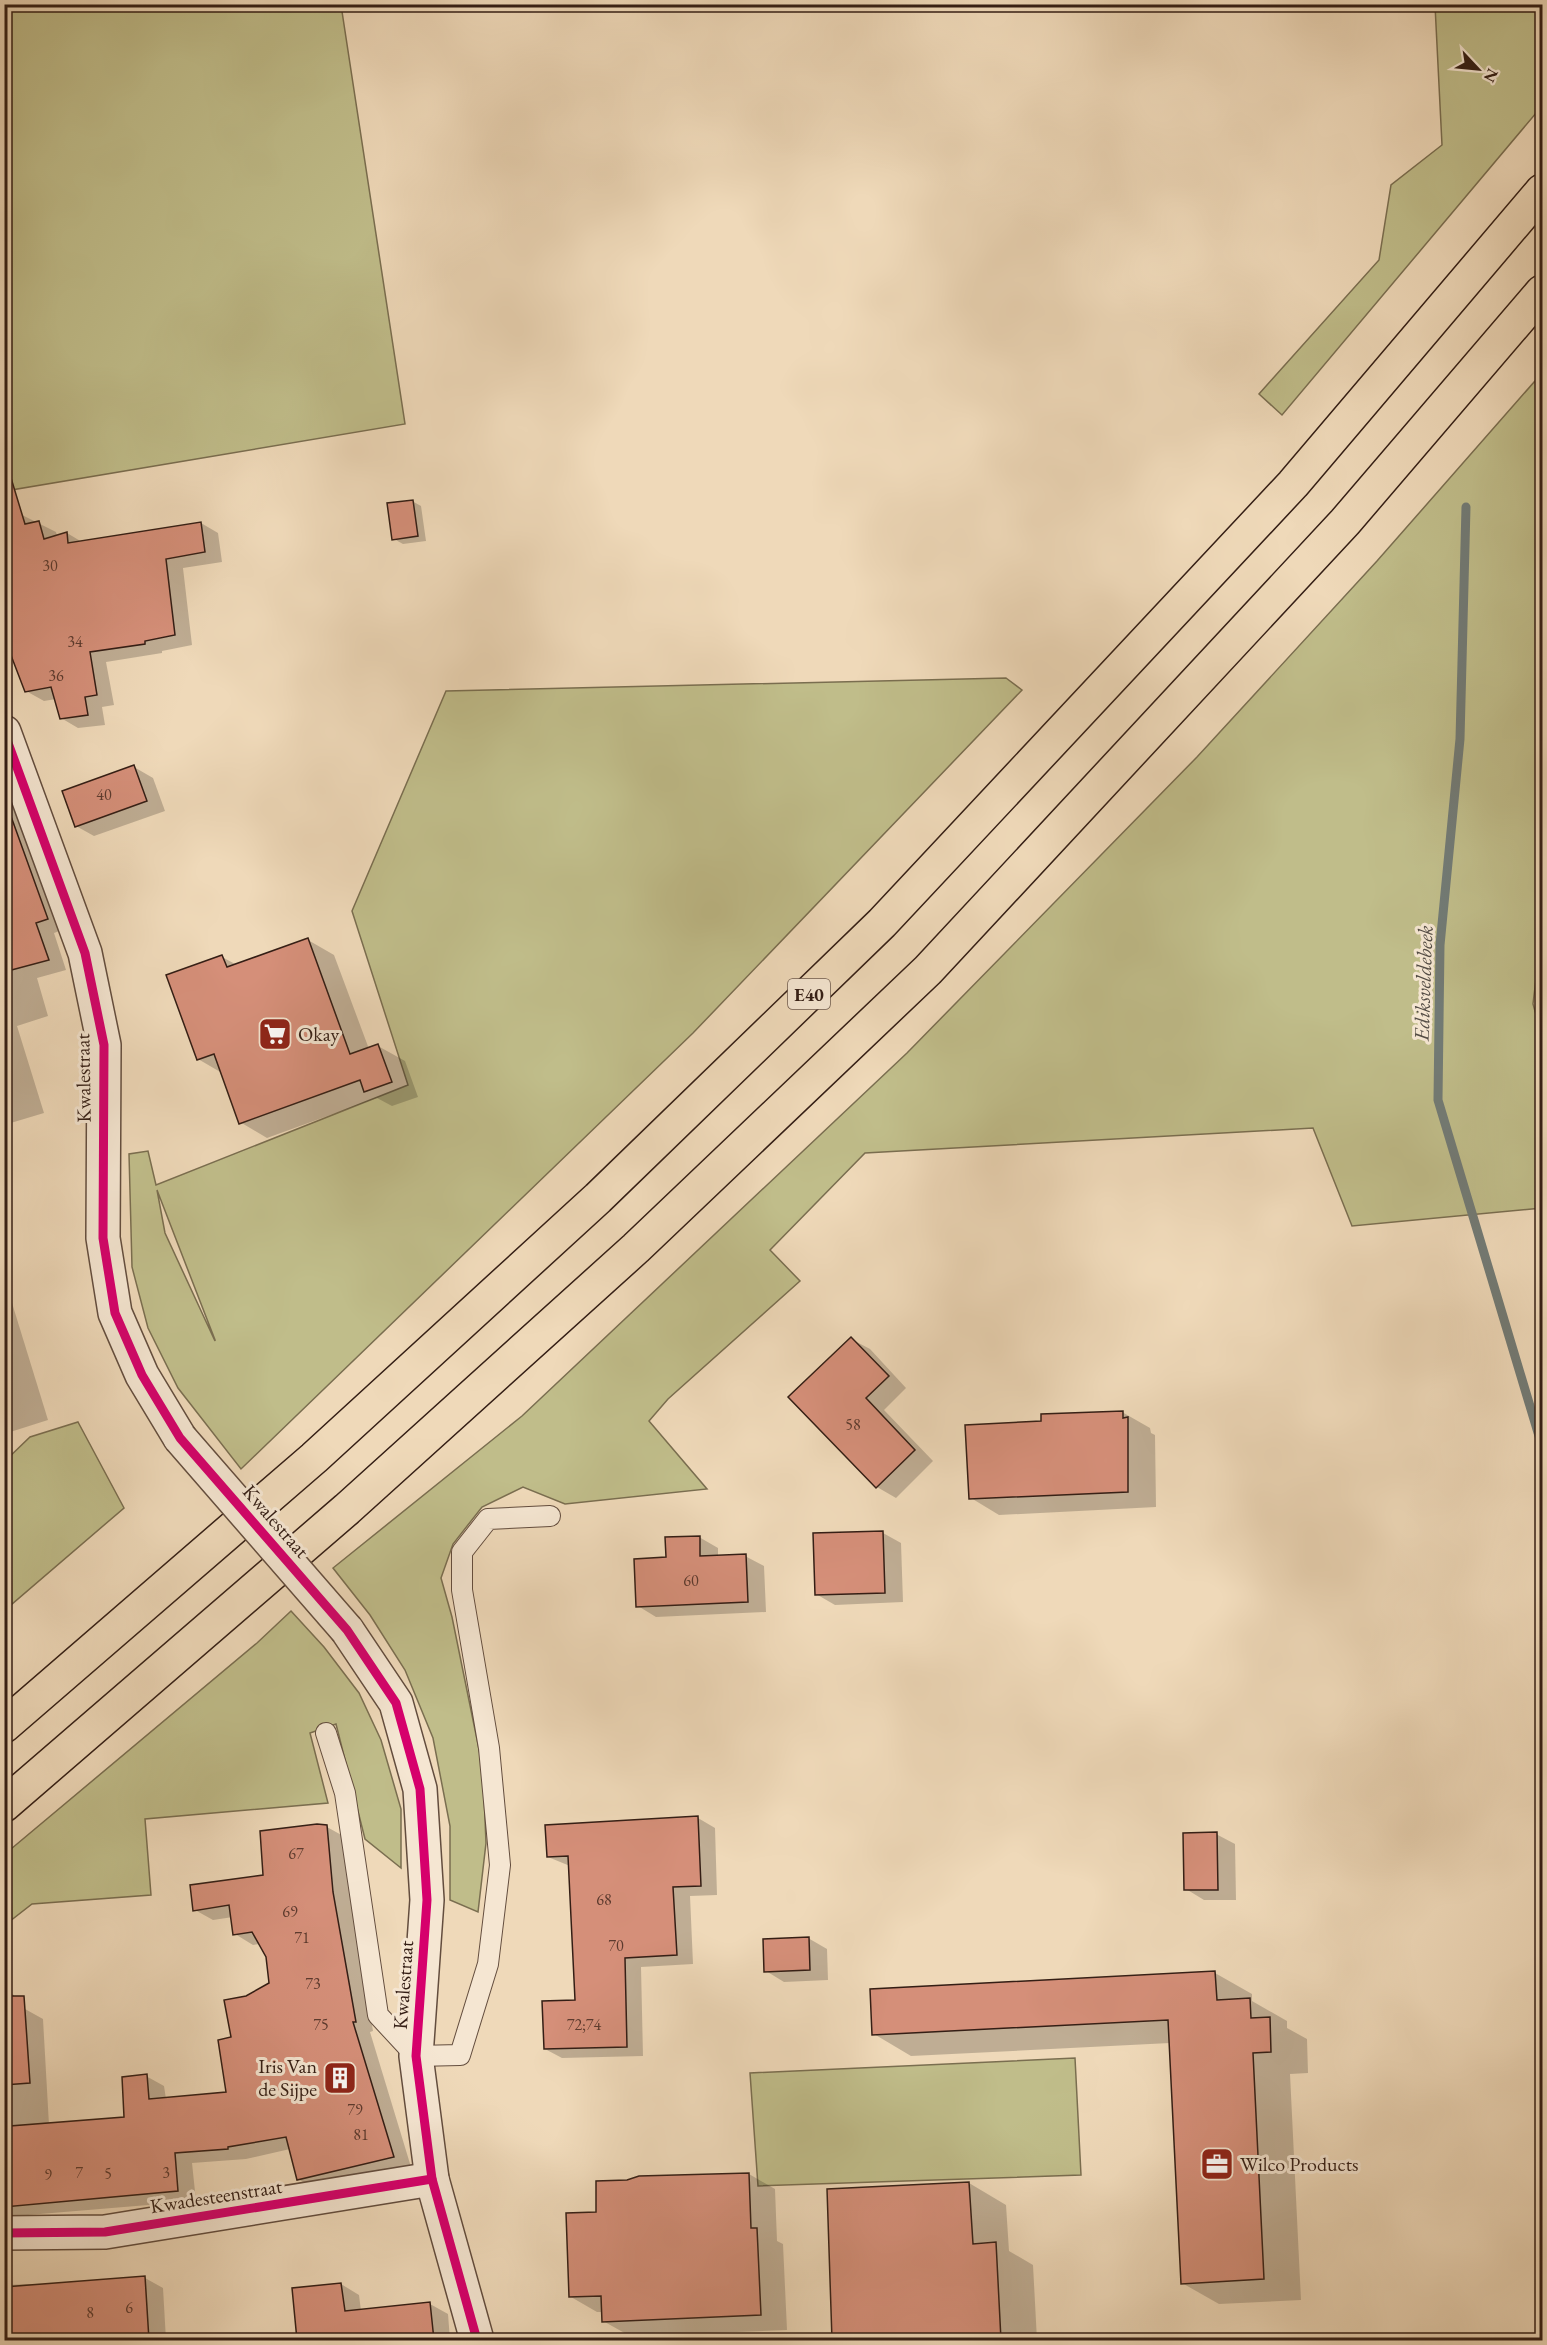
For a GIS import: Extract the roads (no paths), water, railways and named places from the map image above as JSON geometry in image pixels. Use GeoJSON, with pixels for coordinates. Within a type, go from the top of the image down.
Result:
{"type":"FeatureCollection","features":[{"type":"Feature","properties":{"kind":"highway","name":"E40"},"geometry":{"type":"LineString","coordinates":[[4,1726],[323,1450],[598,1198],[882,923],[1293,484],[1542,191]]}},
{"type":"Feature","properties":{"kind":"highway"},"geometry":{"type":"LineString","coordinates":[[4,1805],[347,1509],[636,1248],[928,970],[1345,522],[1542,292]]}},
{"type":"Feature","properties":{"kind":"street","name":"Kwalestraat"},"geometry":{"type":"LineString","coordinates":[[4,732],[85,952],[104,1045],[103,1238],[115,1313],[142,1375],[180,1438],[347,1630],[396,1703],[420,1790],[427,1900],[416,2056],[432,2179],[477,2340]]}},
{"type":"Feature","properties":{"kind":"street","name":"Kwadesteenstraat"},"geometry":{"type":"LineString","coordinates":[[4,2233],[105,2232],[432,2179]]}},
{"type":"Feature","properties":{"kind":"lane","name":"Kwalestraat"},"geometry":{"type":"LineString","coordinates":[[326,1733],[345,1793],[378,2015],[416,2056],[460,2055],[488,1964],[500,1866],[489,1748],[462,1590],[462,1552],[488,1519],[550,1516]]}},
{"type":"Feature","properties":{"kind":"waterway","name":"Ediksveldebeek"},"geometry":{"type":"LineString","coordinates":[[1466,507],[1460,739],[1440,945],[1438,1100],[1542,1446]]}},
{"type":"Feature","properties":{"kind":"place","name":"Okay"},"geometry":{"type":"Point","coordinates":[275,1034]}},
{"type":"Feature","properties":{"kind":"place","name":"Iris Van de Sijpe"},"geometry":{"type":"Point","coordinates":[340,2078]}},
{"type":"Feature","properties":{"kind":"place","name":"Wilco Products"},"geometry":{"type":"Point","coordinates":[1217,2164]}}]}
